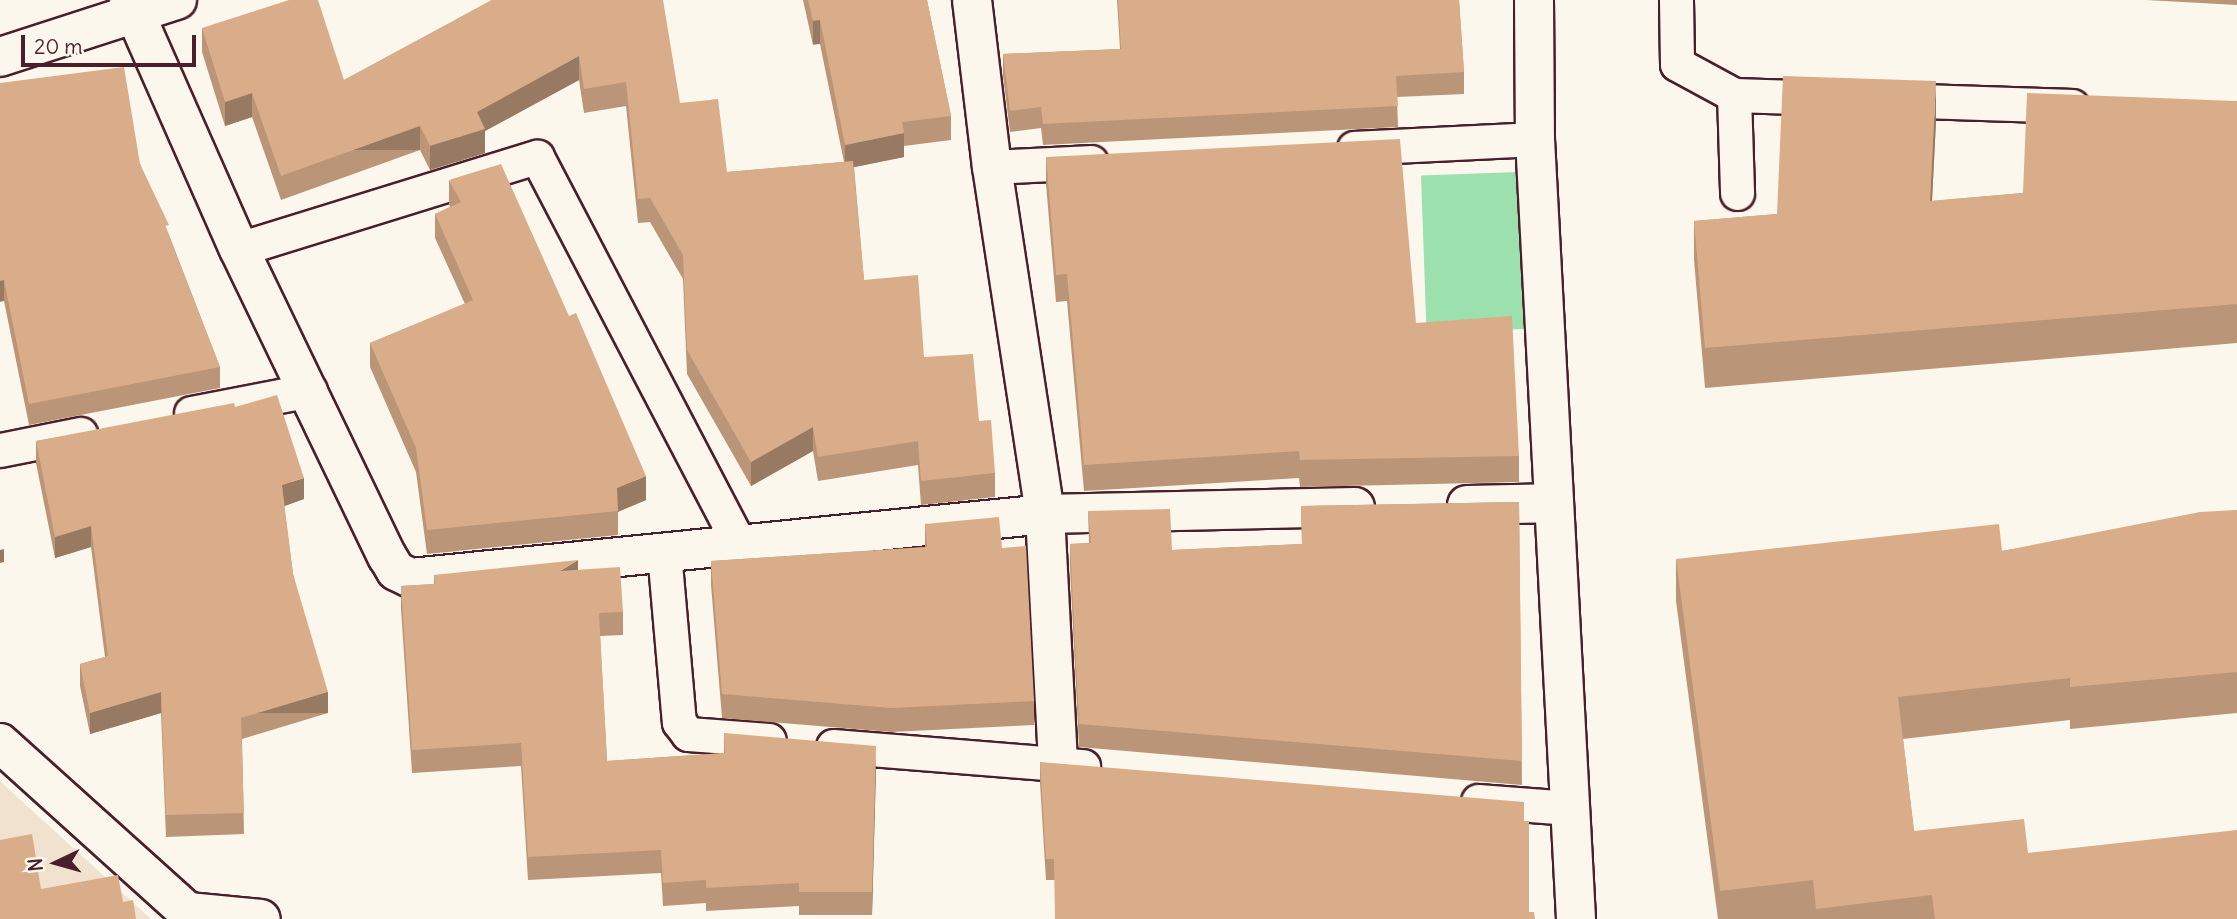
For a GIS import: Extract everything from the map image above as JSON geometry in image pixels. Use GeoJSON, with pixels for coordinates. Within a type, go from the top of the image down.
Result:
{"type":"FeatureCollection","features":[{"type":"Feature","properties":{"kind":"street"},"geometry":{"type":"LineString","coordinates":[[0,57],[132,7],[177,0]]}},
{"type":"Feature","properties":{"kind":"street"},"geometry":{"type":"LineString","coordinates":[[972,0],[992,167],[1045,514],[1058,764]]}},
{"type":"Feature","properties":{"kind":"street"},"geometry":{"type":"LineString","coordinates":[[1534,0],[1535,139],[1576,919]]}},
{"type":"Feature","properties":{"kind":"street"},"geometry":{"type":"LineString","coordinates":[[132,7],[239,249],[396,571],[419,577],[664,552],[741,547],[1045,514],[1388,507]]}},
{"type":"Feature","properties":{"kind":"street"},"geometry":{"type":"LineString","coordinates":[[1429,506],[1553,503]]}},
{"type":"Feature","properties":{"kind":"street"},"geometry":{"type":"LineString","coordinates":[[0,743],[188,912],[261,919]]}},
{"type":"Feature","properties":{"kind":"lane"},"geometry":{"type":"LineString","coordinates":[[1676,0],[1677,64],[1734,95],[2097,107]]}},
{"type":"Feature","properties":{"kind":"lane"},"geometry":{"type":"LineString","coordinates":[[1734,95],[1737,193]]}},
{"type":"Feature","properties":{"kind":"lane"},"geometry":{"type":"LineString","coordinates":[[1326,150],[1535,139]]}},
{"type":"Feature","properties":{"kind":"lane"},"geometry":{"type":"LineString","coordinates":[[239,249],[537,157],[741,547]]}},
{"type":"Feature","properties":{"kind":"lane"},"geometry":{"type":"LineString","coordinates":[[992,167],[1117,160]]}},
{"type":"Feature","properties":{"kind":"lane"},"geometry":{"type":"LineString","coordinates":[[163,419],[310,390]]}},
{"type":"Feature","properties":{"kind":"lane"},"geometry":{"type":"LineString","coordinates":[[5,439],[109,429]]}},
{"type":"Feature","properties":{"kind":"lane"},"geometry":{"type":"LineString","coordinates":[[664,552],[679,722],[688,734],[1112,768]]}},
{"type":"Feature","properties":{"kind":"lane"},"geometry":{"type":"LineString","coordinates":[[1451,799],[1570,808]]}},
{"type":"Feature","properties":{"kind":"shaded area"},"geometry":{"type":"Polygon","coordinates":[[[0,781],[151,919],[0,919],[0,781]]]}},
{"type":"Feature","properties":{"kind":"green space"},"geometry":{"type":"Polygon","coordinates":[[[1518,172],[1523,329],[1427,332],[1421,175],[1518,172]]]}},
{"type":"Feature","properties":{"kind":"building"},"geometry":{"type":"Polygon","coordinates":[[[289,0],[318,0],[344,80],[492,0],[663,0],[680,103],[718,99],[727,172],[853,161],[864,280],[918,275],[924,357],[973,354],[979,421],[991,420],[995,473],[921,481],[918,441],[818,457],[813,427],[751,462],[687,350],[683,255],[650,198],[638,199],[626,82],[584,89],[579,56],[477,112],[485,129],[430,146],[420,126],[281,176],[252,93],[225,102],[202,28],[289,0]]]}},
{"type":"Feature","properties":{"kind":"building"},"geometry":{"type":"Polygon","coordinates":[[[808,0],[927,0],[951,116],[902,122],[904,133],[845,145],[820,20],[813,21],[808,0]]]}},
{"type":"Feature","properties":{"kind":"building"},"geometry":{"type":"Polygon","coordinates":[[[1118,0],[1459,0],[1464,72],[1396,76],[1398,106],[1043,124],[1041,107],[1010,111],[1003,54],[1121,49],[1118,0]]]}},
{"type":"Feature","properties":{"kind":"building"},"geometry":{"type":"Polygon","coordinates":[[[124,67],[140,164],[169,225],[165,226],[220,367],[29,404],[4,280],[0,281],[0,83],[124,67]]]}},
{"type":"Feature","properties":{"kind":"building"},"geometry":{"type":"Polygon","coordinates":[[[1783,76],[1936,81],[1930,201],[2023,193],[2027,93],[2237,101],[2237,304],[1705,348],[1694,221],[1777,214],[1783,76]]]}},
{"type":"Feature","properties":{"kind":"building"},"geometry":{"type":"Polygon","coordinates":[[[1400,139],[1416,323],[1512,316],[1519,456],[1300,460],[1299,451],[1084,465],[1067,274],[1056,275],[1046,157],[1400,139]]]}},
{"type":"Feature","properties":{"kind":"building"},"geometry":{"type":"Polygon","coordinates":[[[501,164],[569,316],[576,313],[646,476],[617,488],[618,511],[427,530],[416,448],[370,343],[473,300],[435,214],[461,202],[449,180],[501,164]]]}},
{"type":"Feature","properties":{"kind":"building"},"geometry":{"type":"Polygon","coordinates":[[[277,395],[304,478],[282,485],[293,574],[328,692],[241,718],[244,813],[166,815],[161,692],[90,713],[80,664],[108,656],[91,526],[55,537],[36,441],[234,403],[235,407],[277,395]]]}},
{"type":"Feature","properties":{"kind":"building"},"geometry":{"type":"Polygon","coordinates":[[[1519,502],[1522,761],[1079,724],[1070,544],[1091,543],[1088,511],[1170,509],[1172,550],[1302,544],[1301,506],[1519,502]]]}},
{"type":"Feature","properties":{"kind":"building"},"geometry":{"type":"Polygon","coordinates":[[[2237,510],[2237,672],[2070,687],[2070,678],[1898,697],[1914,831],[2024,819],[2028,853],[2237,830],[2237,919],[1935,919],[1932,895],[1816,909],[1813,880],[1720,891],[1676,559],[1999,524],[2002,551],[2200,512],[2237,510]]]}},
{"type":"Feature","properties":{"kind":"building"},"geometry":{"type":"Polygon","coordinates":[[[999,517],[1002,548],[1026,546],[1034,701],[891,708],[722,694],[711,561],[927,547],[925,524],[999,517]]]}},
{"type":"Feature","properties":{"kind":"building"},"geometry":{"type":"Polygon","coordinates":[[[578,560],[560,571],[620,567],[623,612],[599,613],[607,761],[725,753],[724,733],[876,746],[872,892],[799,892],[799,883],[706,888],[706,880],[663,883],[661,850],[528,857],[521,743],[412,750],[401,586],[435,584],[434,575],[578,560]]]}},
{"type":"Feature","properties":{"kind":"building"},"geometry":{"type":"Polygon","coordinates":[[[1040,762],[1524,802],[1524,821],[1529,821],[1529,912],[1534,912],[1535,919],[1055,919],[1054,859],[1046,859],[1040,762]]]}},
{"type":"Feature","properties":{"kind":"building"},"geometry":{"type":"Polygon","coordinates":[[[32,834],[41,889],[118,875],[123,902],[133,900],[136,919],[0,919],[0,840],[32,834]]]}}]}
